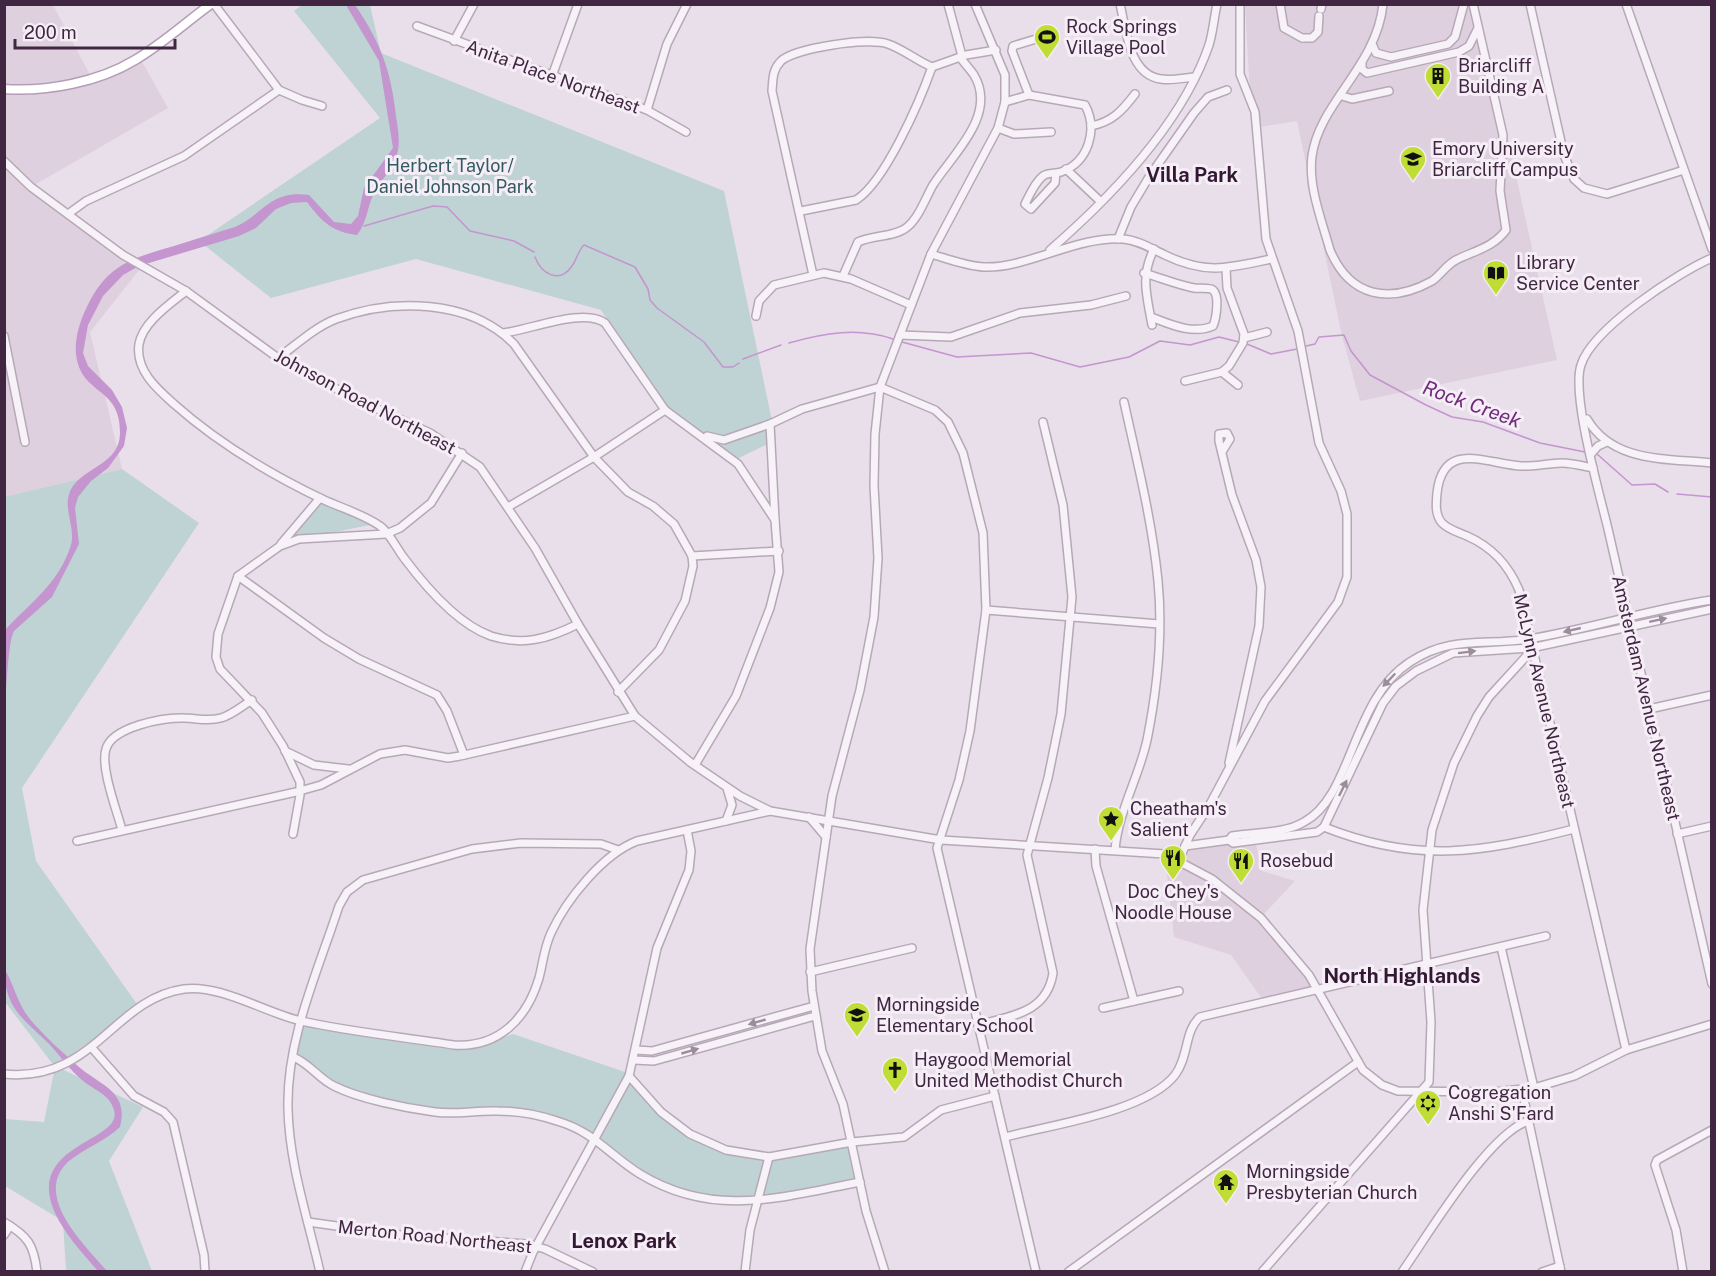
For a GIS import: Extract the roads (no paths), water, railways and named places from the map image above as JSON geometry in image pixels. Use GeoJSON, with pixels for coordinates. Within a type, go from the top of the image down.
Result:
{"type":"FeatureCollection","features":[{"type":"Feature","properties":{"kind":"main road"},"geometry":{"type":"LineString","coordinates":[[4,89],[77,82],[106,73],[134,61],[212,4]]}},
{"type":"Feature","properties":{"kind":"street"},"geometry":{"type":"LineString","coordinates":[[212,4],[279,90],[322,106]]}},
{"type":"Feature","properties":{"kind":"street"},"geometry":{"type":"LineString","coordinates":[[454,41],[474,4]]}},
{"type":"Feature","properties":{"kind":"street"},"geometry":{"type":"LineString","coordinates":[[552,76],[578,4]]}},
{"type":"Feature","properties":{"kind":"street"},"geometry":{"type":"LineString","coordinates":[[647,110],[667,44],[687,4]]}},
{"type":"Feature","properties":{"kind":"street"},"geometry":{"type":"LineString","coordinates":[[843,276],[858,242],[869,237],[904,230],[913,222],[934,183],[971,133],[979,112],[980,93],[974,76],[961,56],[948,4]]}},
{"type":"Feature","properties":{"kind":"street"},"geometry":{"type":"LineString","coordinates":[[885,1272],[872,1232],[843,1104],[822,1052],[810,972],[812,930],[828,820],[874,617],[878,558],[874,486],[875,434],[880,387],[931,254],[998,128],[1005,102],[1005,75],[975,4]]}},
{"type":"Feature","properties":{"kind":"street"},"geometry":{"type":"LineString","coordinates":[[1120,4],[1133,53],[1144,72],[1163,80],[1194,77]]}},
{"type":"Feature","properties":{"kind":"street"},"geometry":{"type":"LineString","coordinates":[[1048,252],[1100,201],[1165,130],[1186,97],[1208,47],[1217,4]]}},
{"type":"Feature","properties":{"kind":"street"},"geometry":{"type":"LineString","coordinates":[[1179,860],[1265,701],[1338,602],[1347,577],[1349,534],[1346,506],[1319,443],[1298,331],[1271,259],[1262,214],[1256,112],[1240,74],[1240,4]]}},
{"type":"Feature","properties":{"kind":"street"},"geometry":{"type":"LineString","coordinates":[[1280,4],[1284,28],[1303,38],[1315,35],[1321,10]]}},
{"type":"Feature","properties":{"kind":"street"},"geometry":{"type":"LineString","coordinates":[[1383,4],[1373,45],[1321,127],[1312,158],[1315,190],[1330,250],[1339,268],[1358,285],[1385,295],[1402,294],[1431,281],[1455,261],[1496,242],[1506,230],[1500,191],[1503,135],[1473,4]]}},
{"type":"Feature","properties":{"kind":"street"},"geometry":{"type":"LineString","coordinates":[[1373,45],[1376,53],[1387,57],[1448,44],[1455,37],[1464,4]]}},
{"type":"Feature","properties":{"kind":"street"},"geometry":{"type":"LineString","coordinates":[[1530,4],[1564,155],[1574,180],[1584,188],[1607,194],[1684,170]]}},
{"type":"Feature","properties":{"kind":"street"},"geometry":{"type":"LineString","coordinates":[[1626,4],[1712,249]]}},
{"type":"Feature","properties":{"kind":"street","name":"Anita Place Northeast"},"geometry":{"type":"LineString","coordinates":[[417,26],[647,110],[686,132]]}},
{"type":"Feature","properties":{"kind":"street"},"geometry":{"type":"LineString","coordinates":[[1352,80],[1367,73],[1459,52],[1469,46],[1479,28]]}},
{"type":"Feature","properties":{"kind":"street"},"geometry":{"type":"LineString","coordinates":[[1029,95],[1012,51],[1013,46],[1046,36]]}},
{"type":"Feature","properties":{"kind":"street"},"geometry":{"type":"LineString","coordinates":[[813,275],[801,211],[772,91],[774,70],[791,54],[858,40],[887,44],[932,68]]}},
{"type":"Feature","properties":{"kind":"street"},"geometry":{"type":"LineString","coordinates":[[801,211],[856,200],[862,196],[875,182],[917,107],[932,68],[961,56],[996,50]]}},
{"type":"Feature","properties":{"kind":"street"},"geometry":{"type":"LineString","coordinates":[[1362,63],[1362,69],[1367,73]]}},
{"type":"Feature","properties":{"kind":"street"},"geometry":{"type":"LineString","coordinates":[[68,214],[86,201],[184,156],[279,90]]}},
{"type":"Feature","properties":{"kind":"street"},"geometry":{"type":"LineString","coordinates":[[1118,239],[1131,207],[1149,177],[1194,113],[1208,98],[1227,90]]}},
{"type":"Feature","properties":{"kind":"street"},"geometry":{"type":"LineString","coordinates":[[1342,96],[1352,99],[1389,91]]}},
{"type":"Feature","properties":{"kind":"street"},"geometry":{"type":"LineString","coordinates":[[1091,126],[1106,123],[1117,115],[1135,94]]}},
{"type":"Feature","properties":{"kind":"street"},"geometry":{"type":"LineString","coordinates":[[1005,102],[1029,95],[1081,102],[1087,110],[1091,126],[1090,142],[1066,169],[1042,176],[1025,204],[1031,208],[1055,183],[1056,173]]}},
{"type":"Feature","properties":{"kind":"street"},"geometry":{"type":"LineString","coordinates":[[998,128],[1014,134],[1051,132]]}},
{"type":"Feature","properties":{"kind":"street","name":"Johnson Road Northeast"},"geometry":{"type":"LineString","coordinates":[[4,161],[31,187],[123,255],[186,291],[278,358],[360,401],[430,433],[480,466],[508,507],[618,692],[635,716],[727,789],[770,811],[941,840],[1156,852],[1179,860],[1226,889],[1261,918],[1293,953],[1358,1062],[1369,1076],[1382,1085],[1398,1091],[1534,1088],[1574,1076],[1626,1050],[1712,1024]]}},
{"type":"Feature","properties":{"kind":"street"},"geometry":{"type":"LineString","coordinates":[[1066,169],[1100,201]]}},
{"type":"Feature","properties":{"kind":"street"},"geometry":{"type":"LineString","coordinates":[[931,254],[985,267],[1007,265],[1048,252],[1118,239],[1154,249],[1190,266],[1209,270],[1226,269],[1271,259]]}},
{"type":"Feature","properties":{"kind":"street"},"geometry":{"type":"LineString","coordinates":[[1152,325],[1145,300],[1144,273],[1154,249]]}},
{"type":"Feature","properties":{"kind":"street","name":"Amsterdam Avenue Northeast"},"geometry":{"type":"LineString","coordinates":[[1712,258],[1663,285],[1593,344],[1584,357],[1579,374],[1593,468],[1712,984]]}},
{"type":"Feature","properties":{"kind":"street"},"geometry":{"type":"LineString","coordinates":[[1185,381],[1222,372],[1229,366],[1244,338],[1227,288],[1226,269]]}},
{"type":"Feature","properties":{"kind":"street"},"geometry":{"type":"LineString","coordinates":[[756,316],[759,301],[774,285],[824,273],[843,276],[911,305]]}},
{"type":"Feature","properties":{"kind":"street"},"geometry":{"type":"LineString","coordinates":[[1144,273],[1193,288],[1210,288],[1215,292],[1215,320],[1213,326],[1207,329],[1179,327],[1151,317]]}},
{"type":"Feature","properties":{"kind":"street"},"geometry":{"type":"LineString","coordinates":[[186,291],[159,313],[139,343],[140,362],[147,376],[200,427],[238,454],[320,498],[382,526],[409,564],[446,605],[468,624],[488,635],[508,641],[526,642],[578,624]]}},
{"type":"Feature","properties":{"kind":"street"},"geometry":{"type":"LineString","coordinates":[[900,335],[951,337],[1020,313],[1090,305],[1126,296]]}},
{"type":"Feature","properties":{"kind":"street"},"geometry":{"type":"LineString","coordinates":[[278,358],[335,319],[418,304],[435,305],[503,333],[521,353],[594,457],[628,492],[652,506],[674,524],[692,556],[693,566],[685,601],[659,650],[618,692]]}},
{"type":"Feature","properties":{"kind":"street"},"geometry":{"type":"LineString","coordinates":[[503,333],[525,331],[572,318],[597,317],[604,322],[665,410],[738,464],[775,520]]}},
{"type":"Feature","properties":{"kind":"street"},"geometry":{"type":"LineString","coordinates":[[521,353],[519,343],[525,331]]}},
{"type":"Feature","properties":{"kind":"street"},"geometry":{"type":"LineString","coordinates":[[1244,338],[1267,332]]}},
{"type":"Feature","properties":{"kind":"street"},"geometry":{"type":"LineString","coordinates":[[4,336],[25,442]]}},
{"type":"Feature","properties":{"kind":"street"},"geometry":{"type":"LineString","coordinates":[[1222,372],[1238,385]]}},
{"type":"Feature","properties":{"kind":"street"},"geometry":{"type":"LineString","coordinates":[[699,434],[724,440],[770,424],[802,409],[880,387],[935,410],[948,422],[956,436],[975,496],[982,533],[986,610],[979,680],[970,731],[938,848],[938,856],[1036,1272]]}},
{"type":"Feature","properties":{"kind":"street"},"geometry":{"type":"LineString","coordinates":[[1115,850],[1118,828],[1134,788],[1147,741],[1158,624],[1158,582],[1145,494],[1124,402]]}},
{"type":"Feature","properties":{"kind":"street"},"geometry":{"type":"LineString","coordinates":[[508,507],[594,457],[665,410]]}},
{"type":"Feature","properties":{"kind":"street"},"geometry":{"type":"LineString","coordinates":[[1583,411],[1592,426],[1608,442],[1631,454],[1712,463]]}},
{"type":"Feature","properties":{"kind":"street"},"geometry":{"type":"LineString","coordinates":[[978,1025],[1031,1010],[1044,998],[1051,984],[1052,964],[1027,855],[1061,714],[1071,617],[1069,550],[1063,505],[1043,422]]}},
{"type":"Feature","properties":{"kind":"street"},"geometry":{"type":"LineString","coordinates":[[695,765],[736,696],[756,649],[775,588],[779,551],[770,424]]}},
{"type":"Feature","properties":{"kind":"street"},"geometry":{"type":"LineString","coordinates":[[1591,454],[1598,446],[1608,442]]}},
{"type":"Feature","properties":{"kind":"street"},"geometry":{"type":"LineString","coordinates":[[1222,452],[1232,495],[1258,566],[1261,598],[1256,638],[1231,756],[1222,782]]}},
{"type":"Feature","properties":{"kind":"street"},"geometry":{"type":"LineString","coordinates":[[280,546],[299,539],[386,534],[419,514],[431,503],[462,453]]}},
{"type":"Feature","properties":{"kind":"street","name":"McLynn Avenue Northeast"},"geometry":{"type":"LineString","coordinates":[[1593,468],[1564,463],[1518,466],[1469,457],[1449,465],[1440,478],[1436,503],[1439,519],[1448,528],[1491,550],[1509,569],[1519,590],[1626,1050]]}},
{"type":"Feature","properties":{"kind":"street"},"geometry":{"type":"LineString","coordinates":[[293,834],[301,791],[300,783],[285,751],[252,700],[220,669],[216,657],[218,634],[238,576],[280,546],[320,498]]}},
{"type":"Feature","properties":{"kind":"street"},"geometry":{"type":"LineString","coordinates":[[692,556],[779,551]]}},
{"type":"Feature","properties":{"kind":"street"},"geometry":{"type":"LineString","coordinates":[[238,576],[351,654],[437,695],[447,711],[464,755]]}},
{"type":"Feature","properties":{"kind":"street"},"geometry":{"type":"LineString","coordinates":[[1229,840],[1232,836],[1296,826],[1317,813],[1324,805],[1367,711],[1379,691],[1408,663],[1419,657],[1462,642],[1529,639],[1712,600]]}},
{"type":"Feature","properties":{"kind":"street"},"geometry":{"type":"LineString","coordinates":[[1185,846],[1298,835],[1317,832],[1324,827],[1376,716],[1396,686],[1424,666],[1453,653],[1532,649],[1712,609]]}},
{"type":"Feature","properties":{"kind":"street"},"geometry":{"type":"LineString","coordinates":[[986,610],[1158,624]]}},
{"type":"Feature","properties":{"kind":"street"},"geometry":{"type":"LineString","coordinates":[[1506,651],[1507,641]]}},
{"type":"Feature","properties":{"kind":"street"},"geometry":{"type":"LineString","coordinates":[[1262,1272],[1429,1082],[1431,1045],[1423,910],[1428,852],[1445,785],[1464,740],[1489,697],[1532,649]]}},
{"type":"Feature","properties":{"kind":"street"},"geometry":{"type":"LineString","coordinates":[[1419,657],[1424,666]]}},
{"type":"Feature","properties":{"kind":"street"},"geometry":{"type":"LineString","coordinates":[[1649,709],[1712,695]]}},
{"type":"Feature","properties":{"kind":"street"},"geometry":{"type":"LineString","coordinates":[[122,830],[105,762],[106,749],[111,740],[129,729],[154,721],[183,718],[203,721],[227,717],[252,700]]}},
{"type":"Feature","properties":{"kind":"street"},"geometry":{"type":"LineString","coordinates":[[1367,711],[1376,716]]}},
{"type":"Feature","properties":{"kind":"street"},"geometry":{"type":"LineString","coordinates":[[77,841],[301,791],[321,785],[380,754],[405,750],[448,758],[635,716]]}},
{"type":"Feature","properties":{"kind":"street"},"geometry":{"type":"LineString","coordinates":[[285,751],[314,765],[348,769]]}},
{"type":"Feature","properties":{"kind":"street"},"geometry":{"type":"LineString","coordinates":[[726,821],[732,805],[727,789]]}},
{"type":"Feature","properties":{"kind":"street"},"geometry":{"type":"LineString","coordinates":[[1324,805],[1333,809]]}},
{"type":"Feature","properties":{"kind":"street"},"geometry":{"type":"LineString","coordinates":[[4,1074],[24,1075],[57,1067],[73,1060],[92,1048],[145,1003],[184,989],[216,993],[302,1021],[454,1045],[470,1046],[498,1037],[510,1029],[527,1007],[536,986],[546,946],[557,920],[589,879],[618,850],[637,841],[770,811]]}},
{"type":"Feature","properties":{"kind":"street"},"geometry":{"type":"LineString","coordinates":[[809,817],[826,837]]}},
{"type":"Feature","properties":{"kind":"street"},"geometry":{"type":"LineString","coordinates":[[1296,826],[1298,835]]}},
{"type":"Feature","properties":{"kind":"street"},"geometry":{"type":"LineString","coordinates":[[1677,834],[1712,826]]}},
{"type":"Feature","properties":{"kind":"street"},"geometry":{"type":"LineString","coordinates":[[1324,827],[1374,844],[1428,852],[1488,849],[1574,829]]}},
{"type":"Feature","properties":{"kind":"street"},"geometry":{"type":"LineString","coordinates":[[525,1272],[536,1246],[629,1076],[657,948],[689,870],[691,851],[687,830]]}},
{"type":"Feature","properties":{"kind":"street"},"geometry":{"type":"LineString","coordinates":[[320,1272],[288,1124],[288,1092],[293,1057],[302,1021],[339,906],[347,892],[363,880],[439,858],[498,845],[601,844],[618,850]]}},
{"type":"Feature","properties":{"kind":"street"},"geometry":{"type":"LineString","coordinates":[[1095,849],[1096,866],[1134,1001]]}},
{"type":"Feature","properties":{"kind":"street"},"geometry":{"type":"LineString","coordinates":[[1005,1137],[1101,1114],[1158,1090],[1181,1067],[1193,1024],[1200,1017],[1546,936]]}},
{"type":"Feature","properties":{"kind":"street"},"geometry":{"type":"LineString","coordinates":[[1501,947],[1534,1088]]}},
{"type":"Feature","properties":{"kind":"street"},"geometry":{"type":"LineString","coordinates":[[810,972],[912,948]]}},
{"type":"Feature","properties":{"kind":"street"},"geometry":{"type":"LineString","coordinates":[[1103,1008],[1179,991]]}},
{"type":"Feature","properties":{"kind":"street"},"geometry":{"type":"LineString","coordinates":[[636,1050],[652,1051],[814,1006]]}},
{"type":"Feature","properties":{"kind":"street"},"geometry":{"type":"LineString","coordinates":[[634,1060],[654,1061],[815,1016]]}},
{"type":"Feature","properties":{"kind":"street"},"geometry":{"type":"LineString","coordinates":[[728,1030],[730,1040]]}},
{"type":"Feature","properties":{"kind":"street"},"geometry":{"type":"LineString","coordinates":[[92,1048],[134,1096],[164,1112],[173,1122],[204,1255],[205,1270]]}},
{"type":"Feature","properties":{"kind":"street"},"geometry":{"type":"LineString","coordinates":[[293,1057],[325,1081],[348,1091],[435,1112],[499,1111],[541,1117],[569,1125],[595,1138],[634,1170],[670,1190],[714,1201],[758,1202],[860,1182]]}},
{"type":"Feature","properties":{"kind":"street"},"geometry":{"type":"LineString","coordinates":[[1068,1272],[1358,1062]]}},
{"type":"Feature","properties":{"kind":"street"},"geometry":{"type":"LineString","coordinates":[[629,1076],[661,1112],[690,1134],[726,1150],[769,1157],[852,1142],[904,1137],[941,1110],[995,1096]]}},
{"type":"Feature","properties":{"kind":"street"},"geometry":{"type":"LineString","coordinates":[[1522,1090],[1561,1269],[1542,1272]]}},
{"type":"Feature","properties":{"kind":"street"},"geometry":{"type":"LineString","coordinates":[[1402,1272],[1481,1162],[1514,1128],[1528,1121]]}},
{"type":"Feature","properties":{"kind":"street"},"geometry":{"type":"LineString","coordinates":[[1683,1272],[1676,1230],[1655,1165],[1657,1160],[1712,1130]]}},
{"type":"Feature","properties":{"kind":"street"},"geometry":{"type":"LineString","coordinates":[[745,1272],[750,1230],[769,1157]]}},
{"type":"Feature","properties":{"kind":"street","name":"Merton Road Northeast"},"geometry":{"type":"LineString","coordinates":[[308,1222],[401,1235],[536,1246],[594,1272]]}},
{"type":"Feature","properties":{"kind":"street"},"geometry":{"type":"LineString","coordinates":[[4,1235],[7,1224],[33,1247],[37,1272]]}},
{"type":"Feature","properties":{"kind":"waterway","name":"Rock Creek"},"geometry":{"type":"LineString","coordinates":[[364,226],[433,206],[447,207],[470,231],[514,241],[534,252]]}},
{"type":"Feature","properties":{"kind":"waterway","name":"Rock Creek"},"geometry":{"type":"LineString","coordinates":[[535,257],[541,268],[556,276],[567,272],[584,245],[635,267],[648,289],[650,300],[657,308],[704,342],[723,367],[733,367],[739,363]]}},
{"type":"Feature","properties":{"kind":"waterway","name":"Rock Creek"},"geometry":{"type":"LineString","coordinates":[[789,343],[815,336],[854,332],[893,339]]}},
{"type":"Feature","properties":{"kind":"waterway","name":"Rock Creek"},"geometry":{"type":"LineString","coordinates":[[1306,346],[1315,344],[1319,337],[1344,335],[1351,351],[1370,375],[1426,405],[1452,417],[1483,422],[1540,443],[1585,452]]}},
{"type":"Feature","properties":{"kind":"waterway","name":"Rock Creek"},"geometry":{"type":"LineString","coordinates":[[902,342],[957,357],[1031,353],[1080,367],[1129,357],[1160,341],[1190,345],[1219,337],[1239,342]]}},
{"type":"Feature","properties":{"kind":"waterway","name":"Rock Creek"},"geometry":{"type":"LineString","coordinates":[[1247,344],[1271,354],[1297,349]]}},
{"type":"Feature","properties":{"kind":"waterway","name":"Rock Creek"},"geometry":{"type":"LineString","coordinates":[[743,359],[781,345]]}},
{"type":"Feature","properties":{"kind":"waterway","name":"Rock Creek"},"geometry":{"type":"LineString","coordinates":[[1597,454],[1632,485],[1655,484],[1668,492]]}},
{"type":"Feature","properties":{"kind":"waterway","name":"Rock Creek"},"geometry":{"type":"LineString","coordinates":[[1677,494],[1712,497]]}},
{"type":"Feature","properties":{"kind":"place","name":"Rock Springs Village Pool"},"geometry":{"type":"Point","coordinates":[1047,60]}},
{"type":"Feature","properties":{"kind":"place","name":"Briarcliff Building A"},"geometry":{"type":"Point","coordinates":[1438,99]}},
{"type":"Feature","properties":{"kind":"place","name":"Emory University Briarcliff Campus"},"geometry":{"type":"Point","coordinates":[1413,182]}},
{"type":"Feature","properties":{"kind":"place","name":"Library Service Center"},"geometry":{"type":"Point","coordinates":[1496,296]}},
{"type":"Feature","properties":{"kind":"place","name":"Cheatham's Salient"},"geometry":{"type":"Point","coordinates":[1111,842]}},
{"type":"Feature","properties":{"kind":"place","name":"Doc Chey's Noodle House"},"geometry":{"type":"Point","coordinates":[1173,881]}},
{"type":"Feature","properties":{"kind":"place","name":"Rosebud"},"geometry":{"type":"Point","coordinates":[1241,884]}},
{"type":"Feature","properties":{"kind":"place","name":"Morningside Elementary School"},"geometry":{"type":"Point","coordinates":[857,1038]}},
{"type":"Feature","properties":{"kind":"place","name":"Haygood Memorial United Methodist Church"},"geometry":{"type":"Point","coordinates":[895,1093]}},
{"type":"Feature","properties":{"kind":"place","name":"Cogregation Anshi S'Fard"},"geometry":{"type":"Point","coordinates":[1428,1126]}},
{"type":"Feature","properties":{"kind":"place","name":"Morningside Presbyterian Church"},"geometry":{"type":"Point","coordinates":[1226,1205]}},
{"type":"Feature","properties":{"kind":"district","name":"Villa Park"},"geometry":{"type":"Point","coordinates":[1192,175]}},
{"type":"Feature","properties":{"kind":"district","name":"North Highlands"},"geometry":{"type":"Point","coordinates":[1402,976]}},
{"type":"Feature","properties":{"kind":"district","name":"Lenox Park"},"geometry":{"type":"Point","coordinates":[624,1241]}},
{"type":"Feature","properties":{"kind":"park label","name":"Herbert Taylor/ Daniel Johnson Park"},"geometry":{"type":"Point","coordinates":[450,176]}}]}
